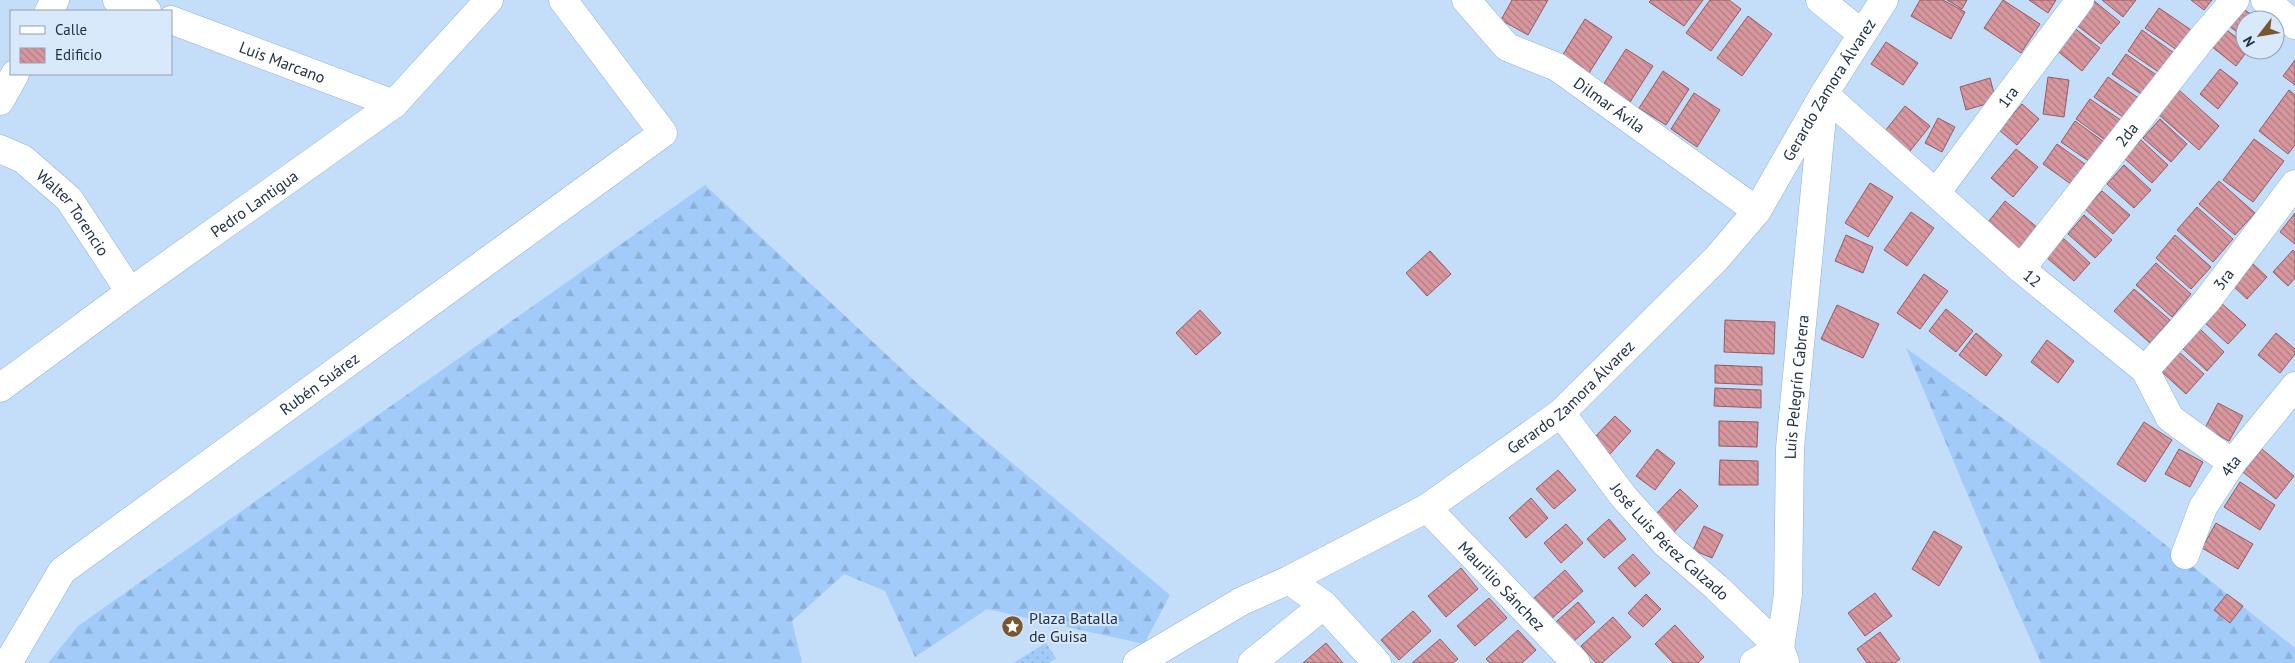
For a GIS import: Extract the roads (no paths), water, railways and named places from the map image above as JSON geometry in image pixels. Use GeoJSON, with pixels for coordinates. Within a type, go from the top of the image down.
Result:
{"type":"FeatureCollection","features":[{"type":"Feature","properties":{"kind":"street"},"geometry":{"type":"LineString","coordinates":[[117,0],[144,10]]}},
{"type":"Feature","properties":{"kind":"street","name":"Pedro Lantigua"},"geometry":{"type":"LineString","coordinates":[[0,388],[130,292],[394,104],[489,0]]}},
{"type":"Feature","properties":{"kind":"street","name":"Rubén Suárez"},"geometry":{"type":"LineString","coordinates":[[8,663],[62,571],[663,133],[563,0]]}},
{"type":"Feature","properties":{"kind":"street","name":"Dilmar Ávila"},"geometry":{"type":"LineString","coordinates":[[1466,0],[1507,47],[1556,67],[1757,211]]}},
{"type":"Feature","properties":{"kind":"street"},"geometry":{"type":"LineString","coordinates":[[1820,0],[1861,33]]}},
{"type":"Feature","properties":{"kind":"street","name":"Gerardo Zamora Álvarez"},"geometry":{"type":"LineString","coordinates":[[1137,663],[1242,601],[1289,580],[1426,508],[1561,413],[1716,259],[1757,211],[1824,94],[1861,33],[1884,0]]}},
{"type":"Feature","properties":{"kind":"street","name":"1ra"},"geometry":{"type":"LineString","coordinates":[[1936,193],[2080,0]]}},
{"type":"Feature","properties":{"kind":"street","name":"2da"},"geometry":{"type":"LineString","coordinates":[[2021,269],[2203,37],[2235,0]]}},
{"type":"Feature","properties":{"kind":"street"},"geometry":{"type":"LineString","coordinates":[[2264,0],[2295,25]]}},
{"type":"Feature","properties":{"kind":"street","name":"Luis Marcano"},"geometry":{"type":"LineString","coordinates":[[172,20],[394,104]]}},
{"type":"Feature","properties":{"kind":"street"},"geometry":{"type":"LineString","coordinates":[[0,101],[14,75]]}},
{"type":"Feature","properties":{"kind":"street","name":"12"},"geometry":{"type":"LineString","coordinates":[[1824,94],[2021,269],[2145,370],[2170,418],[2232,463]]}},
{"type":"Feature","properties":{"kind":"street","name":"Luis Pelegrín Cabrera"},"geometry":{"type":"LineString","coordinates":[[1783,656],[1788,595],[1790,448],[1824,94]]}},
{"type":"Feature","properties":{"kind":"street","name":"Walter Torencio"},"geometry":{"type":"LineString","coordinates":[[0,149],[23,159],[69,199],[130,292]]}},
{"type":"Feature","properties":{"kind":"street","name":"3ra"},"geometry":{"type":"LineString","coordinates":[[2145,370],[2206,302],[2295,184]]}},
{"type":"Feature","properties":{"kind":"street","name":"4ta"},"geometry":{"type":"LineString","coordinates":[[2186,555],[2203,508],[2232,463],[2295,386]]}},
{"type":"Feature","properties":{"kind":"street","name":"José Luis Pérez Calzado"},"geometry":{"type":"LineString","coordinates":[[1561,413],[1623,496],[1665,543],[1716,587],[1783,656]]}},
{"type":"Feature","properties":{"kind":"street","name":"Maurilio Sánchez"},"geometry":{"type":"LineString","coordinates":[[1426,508],[1576,663]]}},
{"type":"Feature","properties":{"kind":"street"},"geometry":{"type":"LineString","coordinates":[[1289,580],[1324,605],[1377,663]]}},
{"type":"Feature","properties":{"kind":"street"},"geometry":{"type":"LineString","coordinates":[[1252,663],[1324,605]]}},
{"type":"Feature","properties":{"kind":"street"},"geometry":{"type":"LineString","coordinates":[[1754,663],[1783,656]]}},
{"type":"Feature","properties":{"kind":"place","name":"Plaza Batalla de Guisa"},"geometry":{"type":"Point","coordinates":[1013,627]}}]}
